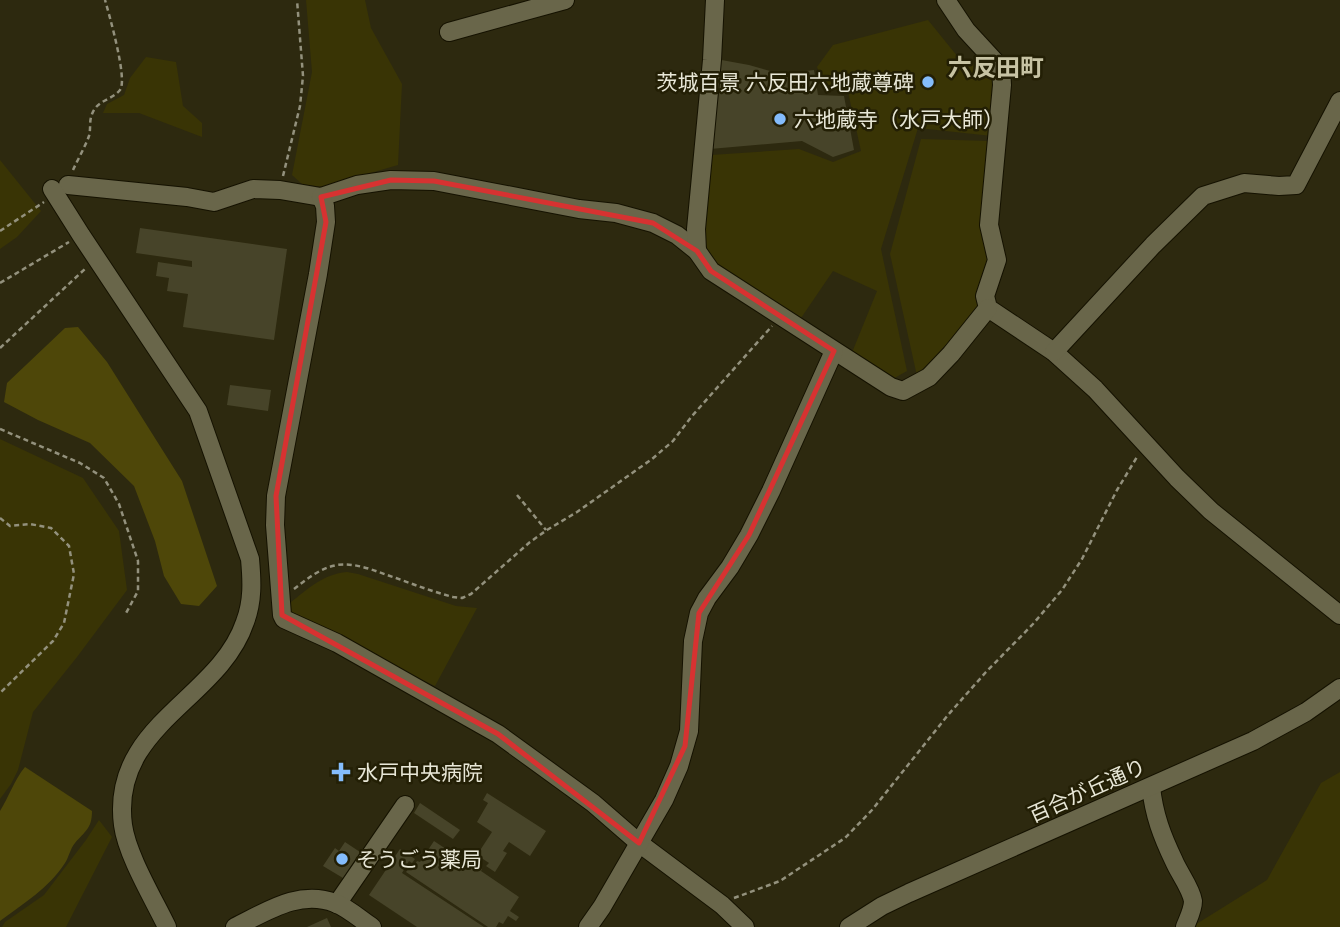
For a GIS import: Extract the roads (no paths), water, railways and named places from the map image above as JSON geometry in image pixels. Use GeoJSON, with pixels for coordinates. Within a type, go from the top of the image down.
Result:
{"type":"FeatureCollection","features":[{"type":"Feature","properties":{"kind":"street"},"geometry":{"type":"LineString","coordinates":[[449,32],[565,0]]}},
{"type":"Feature","properties":{"kind":"street"},"geometry":{"type":"LineString","coordinates":[[697,251],[696,229],[715,0]]}},
{"type":"Feature","properties":{"kind":"street"},"geometry":{"type":"LineString","coordinates":[[946,0],[966,30],[1001,68],[1002,85],[989,225],[997,260],[985,296],[988,308],[1054,352],[1095,389],[1211,511],[1340,615]]}},
{"type":"Feature","properties":{"kind":"street"},"geometry":{"type":"LineString","coordinates":[[1054,352],[1153,245],[1203,196],[1244,183],[1296,185],[1340,101]]}},
{"type":"Feature","properties":{"kind":"street"},"geometry":{"type":"LineString","coordinates":[[167,927],[127,841],[122,808],[128,774],[134,759],[156,729],[220,665],[235,643],[245,624],[250,604],[253,584],[250,559],[198,411],[80,236],[58,189],[187,197],[214,202],[253,189],[321,197],[357,185],[391,180],[434,181],[579,209],[616,213],[653,223],[677,235],[697,251],[711,271],[891,387],[904,391],[929,377],[988,308]]}},
{"type":"Feature","properties":{"kind":"street"},"geometry":{"type":"LineString","coordinates":[[321,197],[325,206],[326,222],[276,496],[275,525],[284,619],[337,643],[498,734],[593,803],[639,844],[722,905],[745,927]]}},
{"type":"Feature","properties":{"kind":"street"},"geometry":{"type":"LineString","coordinates":[[588,927],[639,844],[672,783],[685,747],[689,731],[693,642],[699,613],[749,535],[834,351]]}},
{"type":"Feature","properties":{"kind":"street","name":"百合が丘通り"},"geometry":{"type":"LineString","coordinates":[[849,927],[909,893],[1254,741],[1306,712],[1340,688]]}},
{"type":"Feature","properties":{"kind":"street"},"geometry":{"type":"LineString","coordinates":[[1152,787],[1154,810],[1162,834],[1192,896],[1193,904],[1185,927]]}},
{"type":"Feature","properties":{"kind":"street"},"geometry":{"type":"LineString","coordinates":[[337,904],[405,805]]}},
{"type":"Feature","properties":{"kind":"street"},"geometry":{"type":"LineString","coordinates":[[235,927],[275,906],[298,899],[326,900],[337,904],[372,927]]}},
{"type":"Feature","properties":{"kind":"place","name":"茨城百景 六反田六地蔵尊碑"},"geometry":{"type":"Point","coordinates":[928,82]}},
{"type":"Feature","properties":{"kind":"place","name":"六地蔵寺（水戸大師）"},"geometry":{"type":"Point","coordinates":[780,119]}},
{"type":"Feature","properties":{"kind":"place","name":"水戸中央病院"},"geometry":{"type":"Point","coordinates":[341,772]}},
{"type":"Feature","properties":{"kind":"place","name":"そうごう薬局"},"geometry":{"type":"Point","coordinates":[342,859]}},
{"type":"Feature","properties":{"kind":"district","name":"六反田町"},"geometry":{"type":"Point","coordinates":[996,66]}}]}
